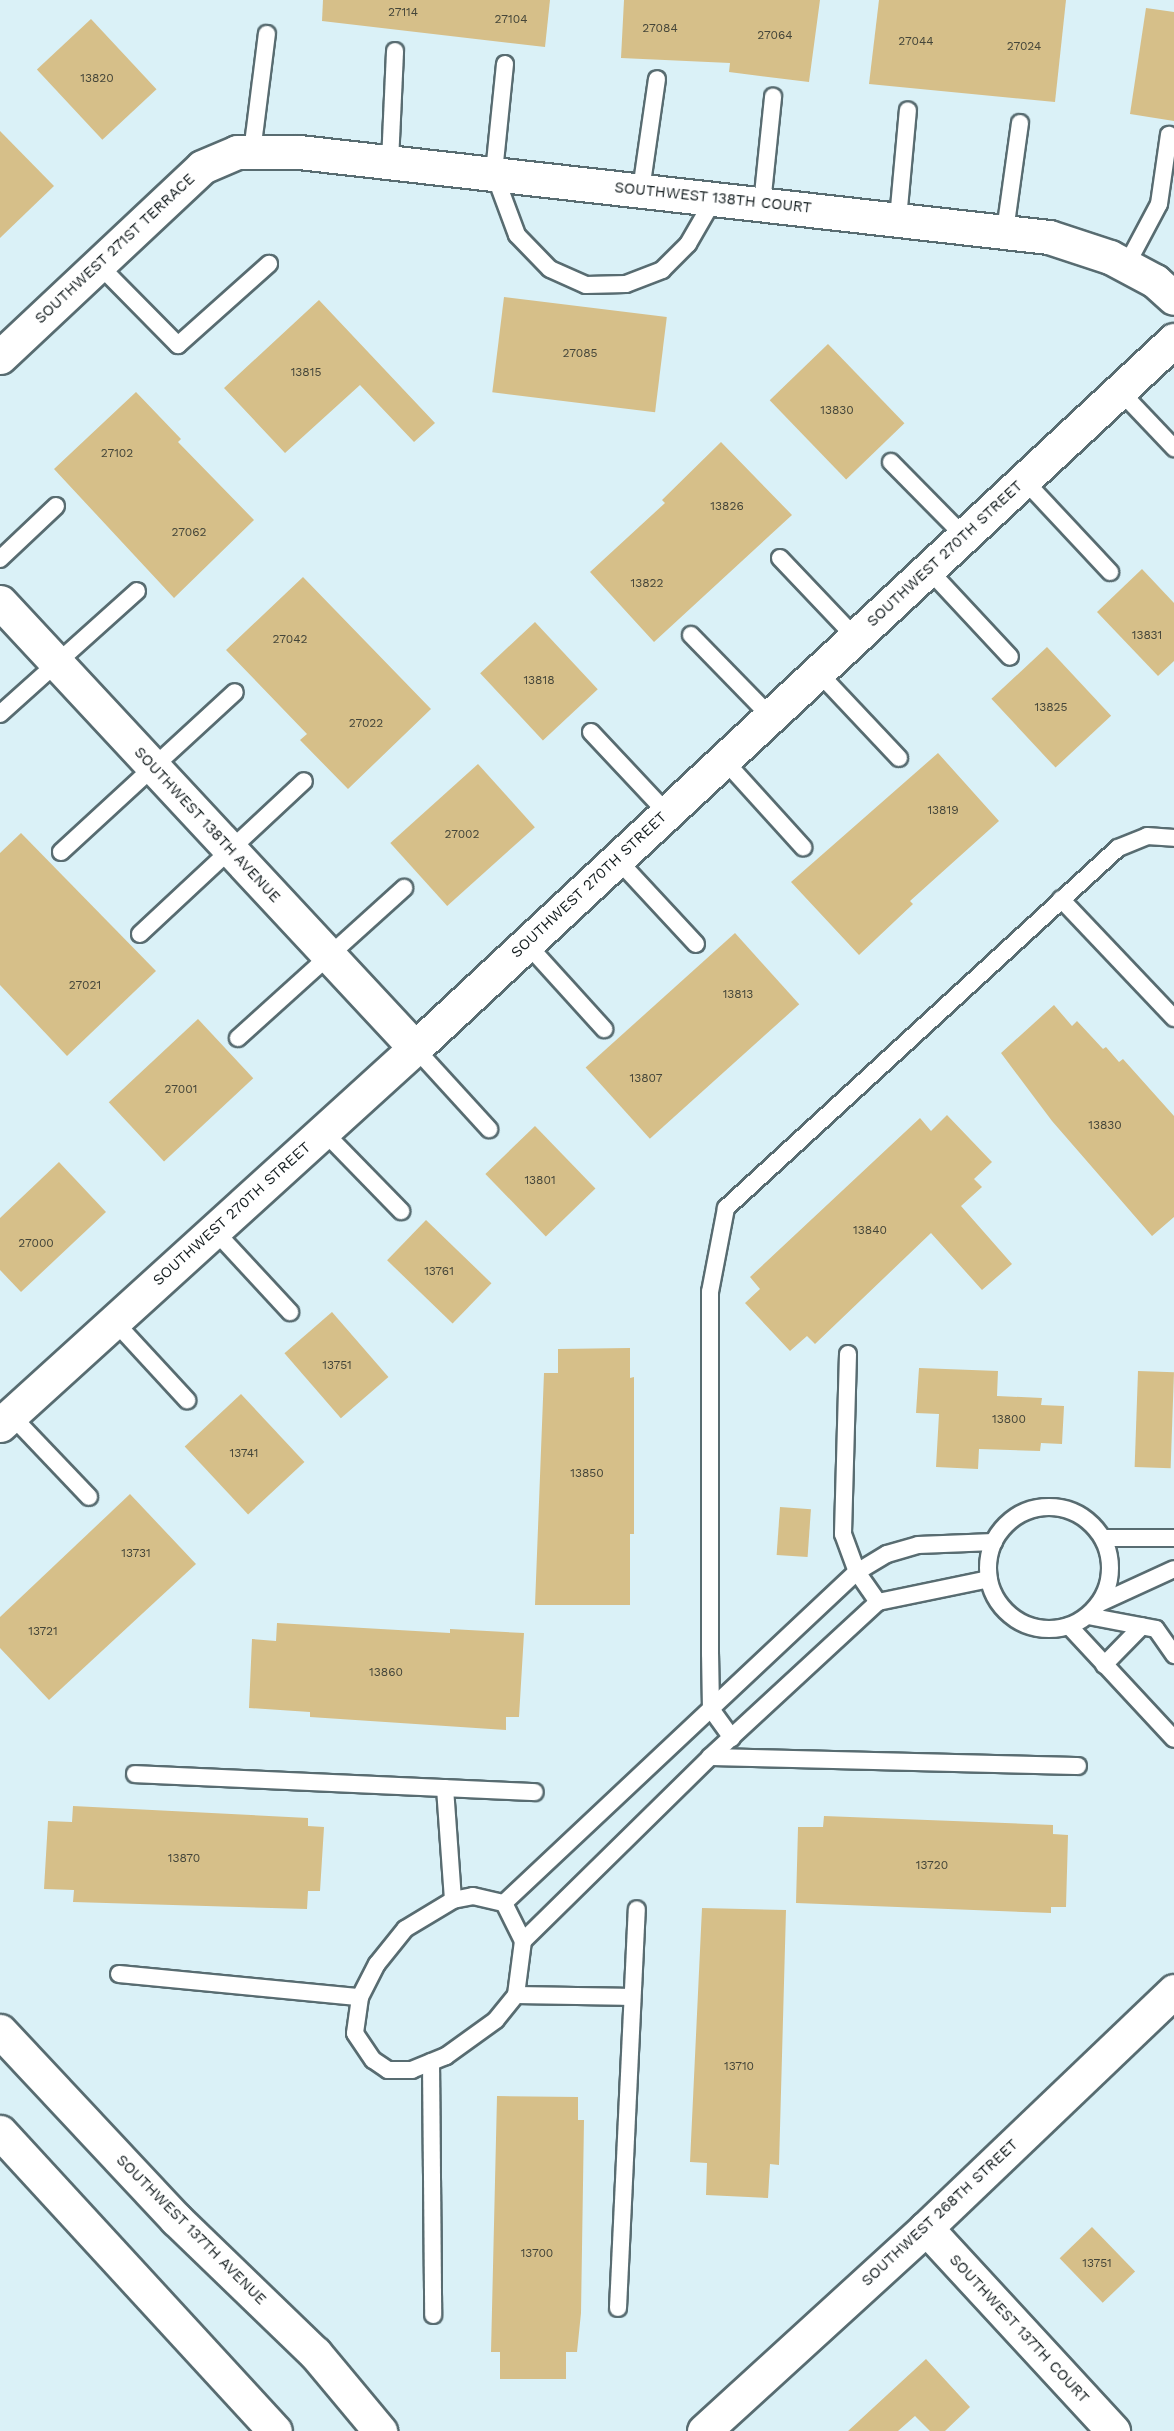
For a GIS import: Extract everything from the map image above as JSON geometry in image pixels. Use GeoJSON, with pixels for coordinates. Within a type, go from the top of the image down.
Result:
{"type":"FeatureCollection","features":[{"type":"Feature","properties":{"kind":"street","name":"SOUTHWEST 138TH COURT"},"geometry":{"type":"LineString","coordinates":[[245,152],[299,152],[1049,237],[1126,266],[1155,281],[1174,298]]}},
{"type":"Feature","properties":{"kind":"street","name":"SOUTHWEST 271ST TERRACE"},"geometry":{"type":"LineString","coordinates":[[0,357],[202,167],[245,152]]}},
{"type":"Feature","properties":{"kind":"street","name":"SOUTHWEST 270TH STREET"},"geometry":{"type":"LineString","coordinates":[[5,1420],[415,1048],[1174,340]]}},
{"type":"Feature","properties":{"kind":"street","name":"SOUTHWEST 138TH AVENUE"},"geometry":{"type":"LineString","coordinates":[[0,602],[415,1048]]}},
{"type":"Feature","properties":{"kind":"street","name":"SOUTHWEST 268TH STREET"},"geometry":{"type":"LineString","coordinates":[[704,2431],[926,2228],[1174,1991]]}},
{"type":"Feature","properties":{"kind":"street","name":"SOUTHWEST 137TH AVENUE"},"geometry":{"type":"LineString","coordinates":[[0,2031],[176,2219],[315,2353],[381,2431]]}},
{"type":"Feature","properties":{"kind":"street"},"geometry":{"type":"LineString","coordinates":[[0,2132],[275,2431]]}},
{"type":"Feature","properties":{"kind":"street","name":"SOUTHWEST 137TH COURT"},"geometry":{"type":"LineString","coordinates":[[926,2228],[1113,2431]]}},
{"type":"Feature","properties":{"kind":"lane"},"geometry":{"type":"LineString","coordinates":[[245,152],[267,34]]}},
{"type":"Feature","properties":{"kind":"lane"},"geometry":{"type":"LineString","coordinates":[[390,162],[395,51]]}},
{"type":"Feature","properties":{"kind":"lane"},"geometry":{"type":"LineString","coordinates":[[505,64],[494,173],[517,235],[550,269],[586,285],[626,284],[662,270],[688,244],[714,199]]}},
{"type":"Feature","properties":{"kind":"lane"},"geometry":{"type":"LineString","coordinates":[[641,190],[657,79]]}},
{"type":"Feature","properties":{"kind":"lane"},"geometry":{"type":"LineString","coordinates":[[762,204],[773,97]]}},
{"type":"Feature","properties":{"kind":"lane"},"geometry":{"type":"LineString","coordinates":[[898,219],[908,110]]}},
{"type":"Feature","properties":{"kind":"lane"},"geometry":{"type":"LineString","coordinates":[[1005,231],[1020,123]]}},
{"type":"Feature","properties":{"kind":"lane"},"geometry":{"type":"LineString","coordinates":[[1126,266],[1159,204],[1169,135]]}},
{"type":"Feature","properties":{"kind":"lane"},"geometry":{"type":"LineString","coordinates":[[99,264],[178,345],[269,264]]}},
{"type":"Feature","properties":{"kind":"lane"},"geometry":{"type":"LineString","coordinates":[[1120,391],[1174,448]]}},
{"type":"Feature","properties":{"kind":"lane"},"geometry":{"type":"LineString","coordinates":[[891,462],[964,536]]}},
{"type":"Feature","properties":{"kind":"lane"},"geometry":{"type":"LineString","coordinates":[[1024,480],[1110,573]]}},
{"type":"Feature","properties":{"kind":"lane"},"geometry":{"type":"LineString","coordinates":[[0,559],[56,506]]}},
{"type":"Feature","properties":{"kind":"lane"},"geometry":{"type":"LineString","coordinates":[[780,558],[855,637]]}},
{"type":"Feature","properties":{"kind":"lane"},"geometry":{"type":"LineString","coordinates":[[928,569],[1010,657]]}},
{"type":"Feature","properties":{"kind":"lane"},"geometry":{"type":"LineString","coordinates":[[0,714],[137,591]]}},
{"type":"Feature","properties":{"kind":"lane"},"geometry":{"type":"LineString","coordinates":[[691,635],[770,716]]}},
{"type":"Feature","properties":{"kind":"lane"},"geometry":{"type":"LineString","coordinates":[[818,672],[899,758]]}},
{"type":"Feature","properties":{"kind":"lane"},"geometry":{"type":"LineString","coordinates":[[61,852],[235,692]]}},
{"type":"Feature","properties":{"kind":"lane"},"geometry":{"type":"LineString","coordinates":[[591,732],[667,813]]}},
{"type":"Feature","properties":{"kind":"lane"},"geometry":{"type":"LineString","coordinates":[[724,760],[803,847]]}},
{"type":"Feature","properties":{"kind":"lane"},"geometry":{"type":"LineString","coordinates":[[140,934],[304,781]]}},
{"type":"Feature","properties":{"kind":"lane"},"geometry":{"type":"LineString","coordinates":[[732,1738],[711,1709],[710,1293],[726,1208],[1118,848],[1147,836],[1174,837]]}},
{"type":"Feature","properties":{"kind":"lane"},"geometry":{"type":"LineString","coordinates":[[617,859],[696,944]]}},
{"type":"Feature","properties":{"kind":"lane"},"geometry":{"type":"LineString","coordinates":[[238,1038],[327,954],[404,888]]}},
{"type":"Feature","properties":{"kind":"lane"},"geometry":{"type":"LineString","coordinates":[[1062,899],[1174,1018]]}},
{"type":"Feature","properties":{"kind":"lane"},"geometry":{"type":"LineString","coordinates":[[527,944],[604,1029]]}},
{"type":"Feature","properties":{"kind":"lane"},"geometry":{"type":"LineString","coordinates":[[415,1048],[489,1129]]}},
{"type":"Feature","properties":{"kind":"lane"},"geometry":{"type":"LineString","coordinates":[[323,1131],[401,1211]]}},
{"type":"Feature","properties":{"kind":"lane"},"geometry":{"type":"LineString","coordinates":[[214,1230],[290,1312]]}},
{"type":"Feature","properties":{"kind":"lane"},"geometry":{"type":"LineString","coordinates":[[114,1322],[187,1400]]}},
{"type":"Feature","properties":{"kind":"lane"},"geometry":{"type":"LineString","coordinates":[[848,1354],[843,1534],[857,1572],[878,1602]]}},
{"type":"Feature","properties":{"kind":"lane"},"geometry":{"type":"LineString","coordinates":[[5,1420],[89,1497]]}},
{"type":"Feature","properties":{"kind":"lane"},"geometry":{"type":"LineString","coordinates":[[1100,1603],[1111,1571],[1103,1538],[1080,1515],[1049,1506],[1018,1515],[994,1542],[988,1558],[989,1579],[996,1599],[1009,1615],[1028,1626],[1048,1630],[1069,1626],[1088,1616],[1100,1603],[1174,1569]]}},
{"type":"Feature","properties":{"kind":"lane"},"geometry":{"type":"LineString","coordinates":[[1103,1538],[1174,1538]]}},
{"type":"Feature","properties":{"kind":"lane"},"geometry":{"type":"LineString","coordinates":[[504,1903],[857,1572],[887,1554],[918,1545],[994,1542]]}},
{"type":"Feature","properties":{"kind":"lane"},"geometry":{"type":"LineString","coordinates":[[523,1941],[711,1757],[878,1602],[989,1579]]}},
{"type":"Feature","properties":{"kind":"lane"},"geometry":{"type":"LineString","coordinates":[[1088,1616],[1149,1628],[1174,1628]]}},
{"type":"Feature","properties":{"kind":"lane"},"geometry":{"type":"LineString","coordinates":[[1069,1626],[1174,1739]]}},
{"type":"Feature","properties":{"kind":"lane"},"geometry":{"type":"LineString","coordinates":[[1104,1665],[1149,1628]]}},
{"type":"Feature","properties":{"kind":"lane"},"geometry":{"type":"LineString","coordinates":[[1149,1628],[1174,1655]]}},
{"type":"Feature","properties":{"kind":"lane"},"geometry":{"type":"LineString","coordinates":[[711,1757],[1078,1766]]}},
{"type":"Feature","properties":{"kind":"lane"},"geometry":{"type":"LineString","coordinates":[[135,1774],[536,1792]]}},
{"type":"Feature","properties":{"kind":"lane"},"geometry":{"type":"LineString","coordinates":[[445,1788],[453,1900]]}},
{"type":"Feature","properties":{"kind":"lane"},"geometry":{"type":"LineString","coordinates":[[473,1896],[504,1903],[523,1941],[516,1995],[496,2020],[473,2039],[412,2070],[388,2070],[373,2060],[355,2033],[360,1997],[377,1964],[405,1929],[453,1900],[473,1896]]}},
{"type":"Feature","properties":{"kind":"lane"},"geometry":{"type":"LineString","coordinates":[[618,2308],[636,1909]]}},
{"type":"Feature","properties":{"kind":"lane"},"geometry":{"type":"LineString","coordinates":[[119,1974],[360,1997]]}},
{"type":"Feature","properties":{"kind":"lane"},"geometry":{"type":"LineString","coordinates":[[516,1995],[632,1997]]}},
{"type":"Feature","properties":{"kind":"lane"},"geometry":{"type":"LineString","coordinates":[[431,2062],[433,2315]]}},
{"type":"Feature","properties":{"kind":"building"},"geometry":{"type":"Polygon","coordinates":[[[323,0],[550,0],[545,47],[322,21],[323,0]]]}},
{"type":"Feature","properties":{"kind":"building"},"geometry":{"type":"Polygon","coordinates":[[[624,0],[820,0],[809,82],[729,72],[730,63],[621,58],[624,0]]]}},
{"type":"Feature","properties":{"kind":"building"},"geometry":{"type":"Polygon","coordinates":[[[879,0],[1066,0],[1055,102],[869,84],[879,0]]]}},
{"type":"Feature","properties":{"kind":"building"},"geometry":{"type":"Polygon","coordinates":[[[1146,8],[1174,12],[1174,121],[1130,114],[1146,8]]]}},
{"type":"Feature","properties":{"kind":"building"},"geometry":{"type":"Polygon","coordinates":[[[91,19],[156,89],[102,140],[37,69],[91,19]]]}},
{"type":"Feature","properties":{"kind":"building"},"geometry":{"type":"Polygon","coordinates":[[[0,131],[54,186],[0,238],[0,131]]]}},
{"type":"Feature","properties":{"kind":"building"},"geometry":{"type":"Polygon","coordinates":[[[504,297],[667,317],[655,412],[492,392],[504,297]]]}},
{"type":"Feature","properties":{"kind":"building"},"geometry":{"type":"Polygon","coordinates":[[[319,300],[435,423],[414,442],[360,385],[285,453],[224,388],[319,300]]]}},
{"type":"Feature","properties":{"kind":"building"},"geometry":{"type":"Polygon","coordinates":[[[828,344],[904,423],[846,479],[770,400],[828,344]]]}},
{"type":"Feature","properties":{"kind":"building"},"geometry":{"type":"Polygon","coordinates":[[[136,392],[181,439],[178,442],[254,520],[174,598],[54,469],[136,392]]]}},
{"type":"Feature","properties":{"kind":"building"},"geometry":{"type":"Polygon","coordinates":[[[721,442],[792,515],[654,642],[590,572],[665,503],[662,500],[721,442]]]}},
{"type":"Feature","properties":{"kind":"building"},"geometry":{"type":"Polygon","coordinates":[[[1142,569],[1174,603],[1174,661],[1158,676],[1097,612],[1142,569]]]}},
{"type":"Feature","properties":{"kind":"building"},"geometry":{"type":"Polygon","coordinates":[[[303,577],[431,709],[348,789],[300,740],[307,734],[226,650],[303,577]]]}},
{"type":"Feature","properties":{"kind":"building"},"geometry":{"type":"Polygon","coordinates":[[[535,622],[598,689],[543,740],[480,673],[535,622]]]}},
{"type":"Feature","properties":{"kind":"building"},"geometry":{"type":"Polygon","coordinates":[[[1047,647],[1111,716],[1056,768],[991,699],[1047,647]]]}},
{"type":"Feature","properties":{"kind":"building"},"geometry":{"type":"Polygon","coordinates":[[[938,753],[999,821],[910,901],[913,904],[859,955],[791,882],[938,753]]]}},
{"type":"Feature","properties":{"kind":"building"},"geometry":{"type":"Polygon","coordinates":[[[478,764],[535,827],[447,906],[390,843],[478,764]]]}},
{"type":"Feature","properties":{"kind":"building"},"geometry":{"type":"Polygon","coordinates":[[[21,833],[156,971],[67,1056],[0,985],[0,853],[21,833]]]}},
{"type":"Feature","properties":{"kind":"building"},"geometry":{"type":"Polygon","coordinates":[[[735,933],[799,1004],[650,1139],[586,1067],[735,933]]]}},
{"type":"Feature","properties":{"kind":"building"},"geometry":{"type":"Polygon","coordinates":[[[1054,1005],[1072,1026],[1077,1021],[1103,1049],[1106,1047],[1119,1062],[1123,1059],[1174,1116],[1174,1217],[1152,1236],[1052,1121],[1001,1053],[1054,1005]]]}},
{"type":"Feature","properties":{"kind":"building"},"geometry":{"type":"Polygon","coordinates":[[[198,1019],[253,1078],[164,1161],[109,1102],[198,1019]]]}},
{"type":"Feature","properties":{"kind":"building"},"geometry":{"type":"Polygon","coordinates":[[[947,1115],[992,1162],[974,1179],[982,1187],[961,1206],[1012,1264],[982,1290],[931,1233],[815,1344],[807,1336],[790,1351],[745,1303],[760,1289],[750,1277],[920,1118],[931,1131],[947,1115]]]}},
{"type":"Feature","properties":{"kind":"building"},"geometry":{"type":"Polygon","coordinates":[[[535,1126],[595,1189],[546,1237],[485,1174],[535,1126]]]}},
{"type":"Feature","properties":{"kind":"building"},"geometry":{"type":"Polygon","coordinates":[[[59,1162],[106,1212],[21,1292],[0,1270],[0,1218],[59,1162]]]}},
{"type":"Feature","properties":{"kind":"building"},"geometry":{"type":"Polygon","coordinates":[[[426,1220],[491,1283],[453,1323],[387,1260],[426,1220]]]}},
{"type":"Feature","properties":{"kind":"building"},"geometry":{"type":"Polygon","coordinates":[[[332,1312],[388,1377],[341,1418],[284,1353],[332,1312]]]}},
{"type":"Feature","properties":{"kind":"building"},"geometry":{"type":"Polygon","coordinates":[[[630,1348],[630,1378],[634,1377],[634,1534],[630,1534],[630,1605],[535,1605],[544,1373],[558,1373],[558,1349],[630,1348]]]}},
{"type":"Feature","properties":{"kind":"building"},"geometry":{"type":"Polygon","coordinates":[[[919,1368],[998,1371],[997,1396],[1042,1398],[1041,1405],[1064,1406],[1062,1444],[1041,1443],[1040,1451],[979,1449],[978,1469],[936,1467],[939,1414],[916,1413],[919,1368]]]}},
{"type":"Feature","properties":{"kind":"building"},"geometry":{"type":"Polygon","coordinates":[[[1138,1371],[1174,1372],[1171,1468],[1135,1467],[1138,1371]]]}},
{"type":"Feature","properties":{"kind":"building"},"geometry":{"type":"Polygon","coordinates":[[[241,1394],[304,1462],[248,1515],[185,1447],[241,1394]]]}},
{"type":"Feature","properties":{"kind":"building"},"geometry":{"type":"Polygon","coordinates":[[[130,1494],[196,1564],[49,1700],[0,1648],[0,1617],[130,1494]]]}},
{"type":"Feature","properties":{"kind":"building"},"geometry":{"type":"Polygon","coordinates":[[[780,1507],[811,1509],[808,1557],[777,1555],[780,1507]]]}},
{"type":"Feature","properties":{"kind":"building"},"geometry":{"type":"Polygon","coordinates":[[[277,1623],[450,1633],[450,1629],[524,1633],[519,1717],[506,1717],[506,1730],[310,1717],[310,1712],[249,1708],[252,1639],[276,1641],[277,1623]]]}},
{"type":"Feature","properties":{"kind":"building"},"geometry":{"type":"Polygon","coordinates":[[[73,1806],[308,1818],[308,1826],[324,1827],[320,1891],[308,1891],[307,1909],[73,1902],[74,1890],[44,1889],[48,1821],[72,1822],[73,1806]]]}},
{"type":"Feature","properties":{"kind":"building"},"geometry":{"type":"Polygon","coordinates":[[[824,1816],[1053,1825],[1053,1834],[1068,1835],[1066,1907],[1051,1907],[1051,1913],[796,1903],[798,1827],[823,1827],[824,1816]]]}},
{"type":"Feature","properties":{"kind":"building"},"geometry":{"type":"Polygon","coordinates":[[[702,1908],[786,1910],[779,2165],[770,2164],[768,2198],[706,2195],[707,2163],[690,2162],[702,1908]]]}},
{"type":"Feature","properties":{"kind":"building"},"geometry":{"type":"Polygon","coordinates":[[[497,2096],[578,2097],[578,2120],[584,2120],[581,2313],[577,2352],[566,2352],[566,2379],[500,2379],[500,2352],[491,2352],[497,2096]]]}},
{"type":"Feature","properties":{"kind":"building"},"geometry":{"type":"Polygon","coordinates":[[[1092,2227],[1135,2272],[1103,2303],[1060,2258],[1092,2227]]]}},
{"type":"Feature","properties":{"kind":"building"},"geometry":{"type":"Polygon","coordinates":[[[926,2359],[970,2407],[945,2431],[930,2431],[915,2416],[898,2431],[848,2431],[926,2359]]]}}]}
